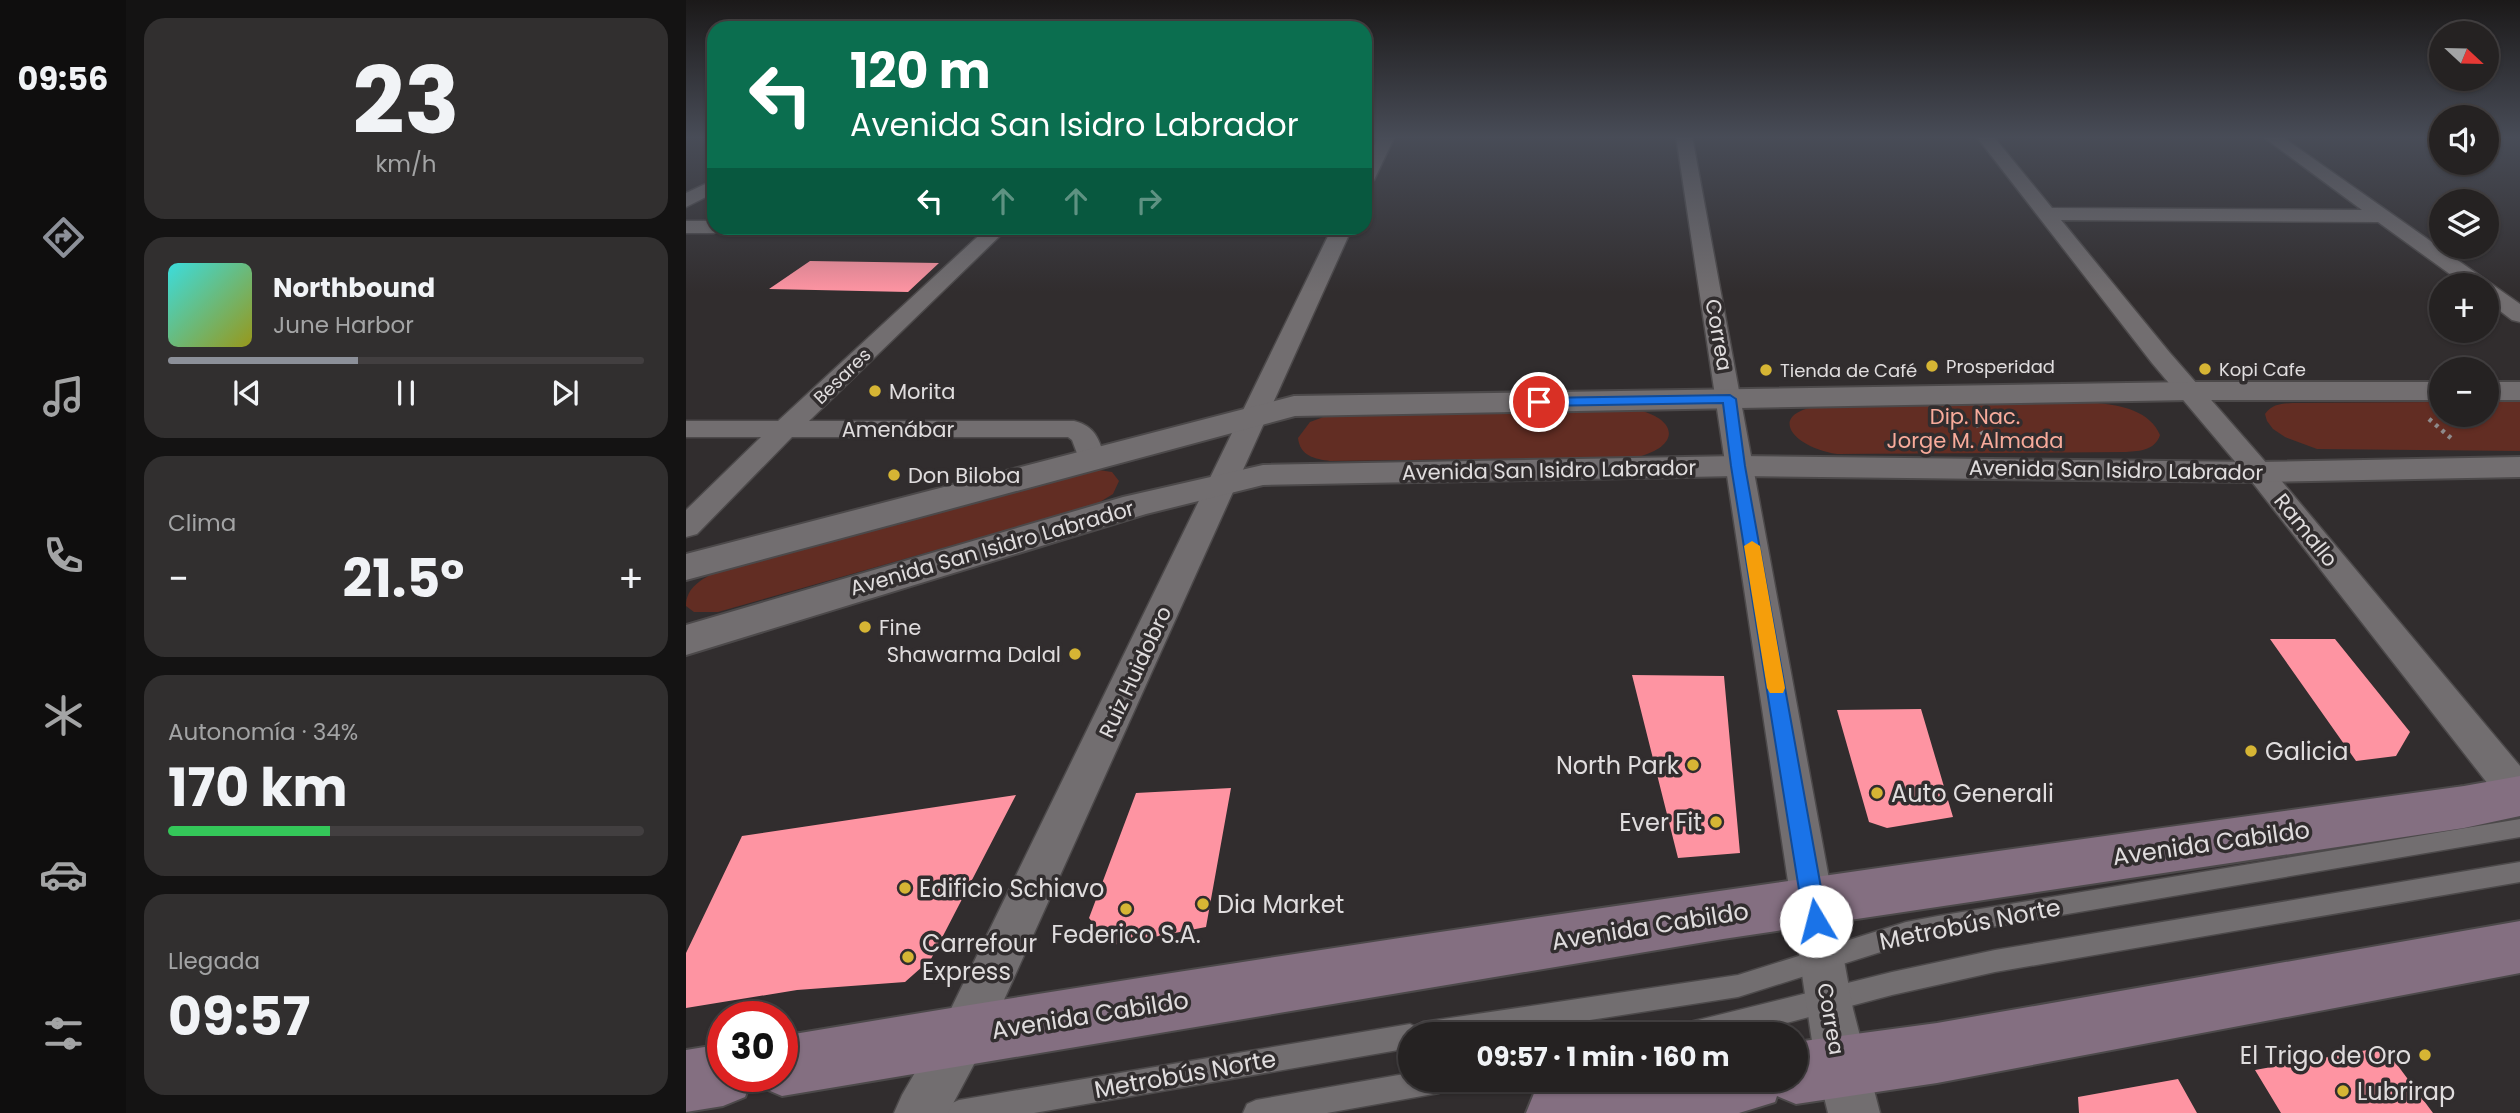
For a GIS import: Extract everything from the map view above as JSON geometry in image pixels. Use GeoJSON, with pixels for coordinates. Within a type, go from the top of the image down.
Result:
{"type":"FeatureCollection","features":[{"type":"Feature","properties":{"kind":"main road","name":"Avenida Cabildo"},"geometry":{"type":"LineString","coordinates":[[798,1063],[1723,914],[2464,807],[2520,795]]}},
{"type":"Feature","properties":{"kind":"main road"},"geometry":{"type":"LineString","coordinates":[[1830,1084],[1937,1053],[2520,947]]}},
{"type":"Feature","properties":{"kind":"main road"},"geometry":{"type":"LineString","coordinates":[[686,1081],[707,1078]]}},
{"type":"Feature","properties":{"kind":"main road"},"geometry":{"type":"LineString","coordinates":[[1557,1113],[1682,1092]]}},
{"type":"Feature","properties":{"kind":"street","name":"Correa"},"geometry":{"type":"LineString","coordinates":[[1693,188],[1813,902],[1826,1002],[1830,1084]]}},
{"type":"Feature","properties":{"kind":"street","name":"Ramallo"},"geometry":{"type":"LineString","coordinates":[[2025,188],[2520,795]]}},
{"type":"Feature","properties":{"kind":"street"},"geometry":{"type":"LineString","coordinates":[[2343,188],[2462,273]]}},
{"type":"Feature","properties":{"kind":"street"},"geometry":{"type":"LineString","coordinates":[[686,201],[707,189]]}},
{"type":"Feature","properties":{"kind":"street"},"geometry":{"type":"LineString","coordinates":[[2046,214],[2383,216]]}},
{"type":"Feature","properties":{"kind":"street"},"geometry":{"type":"LineString","coordinates":[[686,227],[707,227]]}},
{"type":"Feature","properties":{"kind":"street","name":"Besares"},"geometry":{"type":"LineString","coordinates":[[686,527],[992,235]]}},
{"type":"Feature","properties":{"kind":"street","name":"Ruiz Huidobro"},"geometry":{"type":"LineString","coordinates":[[920,1113],[963,1036],[1339,235]]}},
{"type":"Feature","properties":{"kind":"street"},"geometry":{"type":"LineString","coordinates":[[2499,300],[2520,315]]}},
{"type":"Feature","properties":{"kind":"street"},"geometry":{"type":"LineString","coordinates":[[686,567],[1294,406],[2190,391],[2429,391]]}},
{"type":"Feature","properties":{"kind":"street"},"geometry":{"type":"LineString","coordinates":[[2499,391],[2520,391]]}},
{"type":"Feature","properties":{"kind":"street","name":"Amenábar"},"geometry":{"type":"LineString","coordinates":[[686,429],[1074,429],[1084,436],[1091,458]]}},
{"type":"Feature","properties":{"kind":"street","name":"Avenida San Isidro Labrador"},"geometry":{"type":"LineString","coordinates":[[686,640],[1136,505],[1263,475],[1738,466],[2259,472],[2520,467]]}},
{"type":"Feature","properties":{"kind":"lane","name":"Metrobús Norte"},"geometry":{"type":"LineString","coordinates":[[1502,1022],[1738,986],[1906,933],[1938,926],[2520,828]]}},
{"type":"Feature","properties":{"kind":"lane","name":"Metrobús Norte"},"geometry":{"type":"LineString","coordinates":[[1754,1022],[1921,977],[2131,937],[2520,872]]}},
{"type":"Feature","properties":{"kind":"lane","name":"Metrobús Norte"},"geometry":{"type":"LineString","coordinates":[[959,1113],[1398,1038]]}},
{"type":"Feature","properties":{"kind":"lane"},"geometry":{"type":"LineString","coordinates":[[1256,1113],[1398,1087]]}},
{"type":"Feature","properties":{"kind":"path"},"geometry":{"type":"LineString","coordinates":[[2397,391],[2483,467]]}},
{"type":"Feature","properties":{"kind":"path"},"geometry":{"type":"LineString","coordinates":[[1960,396],[2003,469]]}},
{"type":"Feature","properties":{"kind":"green space"},"geometry":{"type":"Polygon","coordinates":[[[2499,401],[2520,402],[2520,451],[2317,449],[2285,437],[2267,421],[2265,414],[2274,406],[2292,403],[2429,402],[2429,427],[2499,427],[2499,401]]]}},
{"type":"Feature","properties":{"kind":"green space","name":"Dip. Nac. Jorge M. Almada"},"geometry":{"type":"Polygon","coordinates":[[[1827,405],[2116,405],[2142,415],[2155,427],[2160,435],[2158,440],[2147,449],[2126,452],[1837,454],[1821,450],[1797,437],[1791,429],[1790,421],[1795,414],[1827,405]]]}},
{"type":"Feature","properties":{"kind":"green space"},"geometry":{"type":"Polygon","coordinates":[[[1639,410],[1662,421],[1669,434],[1661,447],[1638,457],[1330,461],[1305,453],[1298,438],[1310,422],[1337,412],[1639,410]]]}},
{"type":"Feature","properties":{"kind":"green space"},"geometry":{"type":"Polygon","coordinates":[[[1092,469],[1112,472],[1119,481],[1113,494],[1095,505],[718,612],[694,612],[686,606],[692,589],[718,571],[1092,469]]]}},
{"type":"Feature","properties":{"kind":"building"},"geometry":{"type":"Polygon","coordinates":[[[810,261],[939,263],[908,292],[769,289],[810,261]]]}},
{"type":"Feature","properties":{"kind":"building"},"geometry":{"type":"Polygon","coordinates":[[[2270,639],[2335,639],[2410,732],[2396,756],[2356,761],[2270,639]]]}},
{"type":"Feature","properties":{"kind":"building","name":"North Park"},"geometry":{"type":"Polygon","coordinates":[[[1632,675],[1724,676],[1740,853],[1678,858],[1632,675]]]}},
{"type":"Feature","properties":{"kind":"building"},"geometry":{"type":"Polygon","coordinates":[[[1921,709],[1953,817],[1887,828],[1869,822],[1837,710],[1921,709]]]}},
{"type":"Feature","properties":{"kind":"building"},"geometry":{"type":"Polygon","coordinates":[[[1231,788],[1206,927],[1112,945],[1089,918],[1136,793],[1231,788]]]}},
{"type":"Feature","properties":{"kind":"building"},"geometry":{"type":"Polygon","coordinates":[[[1016,795],[931,959],[905,982],[797,990],[729,1001],[707,1001],[707,1005],[686,1008],[686,953],[742,836],[1016,795]]]}},
{"type":"Feature","properties":{"kind":"building","name":"Lubrirap"},"geometry":{"type":"Polygon","coordinates":[[[2384,1047],[2433,1113],[2281,1113],[2255,1070],[2384,1047]]]}},
{"type":"Feature","properties":{"kind":"building"},"geometry":{"type":"Polygon","coordinates":[[[2178,1079],[2197,1113],[2079,1113],[2078,1097],[2178,1079]]]}},
{"type":"Feature","properties":{"kind":"slow traffic"},"geometry":{"type":"LineString","coordinates":[[1752,546],[1776,688]]}},
{"type":"Feature","properties":{"kind":"place","name":"Prosperidad"},"geometry":{"type":"Point","coordinates":[1932,366]}},
{"type":"Feature","properties":{"kind":"place","name":"Kopi Cafe"},"geometry":{"type":"Point","coordinates":[2205,369]}},
{"type":"Feature","properties":{"kind":"place","name":"Tienda de Café"},"geometry":{"type":"Point","coordinates":[1766,370]}},
{"type":"Feature","properties":{"kind":"place","name":"Morita"},"geometry":{"type":"Point","coordinates":[875,391]}},
{"type":"Feature","properties":{"kind":"place","name":"Don Biloba"},"geometry":{"type":"Point","coordinates":[894,475]}},
{"type":"Feature","properties":{"kind":"place","name":"Fine"},"geometry":{"type":"Point","coordinates":[865,627]}},
{"type":"Feature","properties":{"kind":"place","name":"Shawarma Dalal"},"geometry":{"type":"Point","coordinates":[1075,654]}},
{"type":"Feature","properties":{"kind":"place","name":"Galicia"},"geometry":{"type":"Point","coordinates":[2251,751]}},
{"type":"Feature","properties":{"kind":"place","name":"North Park"},"geometry":{"type":"Point","coordinates":[1693,765]}},
{"type":"Feature","properties":{"kind":"place","name":"Auto Generali"},"geometry":{"type":"Point","coordinates":[1877,793]}},
{"type":"Feature","properties":{"kind":"place","name":"Ever Fit"},"geometry":{"type":"Point","coordinates":[1716,822]}},
{"type":"Feature","properties":{"kind":"place","name":"Edificio Schiavo"},"geometry":{"type":"Point","coordinates":[905,888]}},
{"type":"Feature","properties":{"kind":"place","name":"Dia Market"},"geometry":{"type":"Point","coordinates":[1203,904]}},
{"type":"Feature","properties":{"kind":"place","name":"Federico S.A."},"geometry":{"type":"Point","coordinates":[1126,909]}},
{"type":"Feature","properties":{"kind":"place","name":"Carrefour Express"},"geometry":{"type":"Point","coordinates":[908,957]}},
{"type":"Feature","properties":{"kind":"place","name":"El Trigo de Oro"},"geometry":{"type":"Point","coordinates":[2425,1055]}},
{"type":"Feature","properties":{"kind":"place","name":"Lubrirap"},"geometry":{"type":"Point","coordinates":[2343,1091]}},
{"type":"Feature","properties":{"kind":"route"},"geometry":{"type":"LineString","coordinates":[[1539,402],[1730,399],[1738,466],[1816,921]]}}]}
